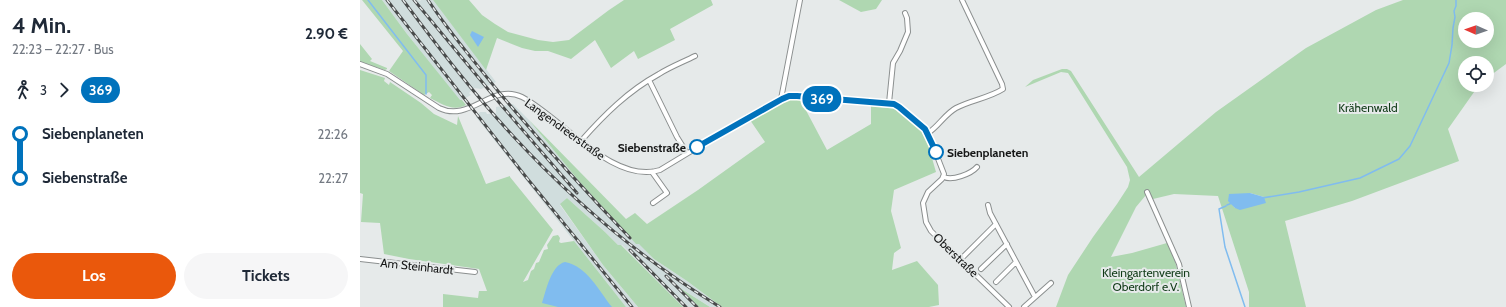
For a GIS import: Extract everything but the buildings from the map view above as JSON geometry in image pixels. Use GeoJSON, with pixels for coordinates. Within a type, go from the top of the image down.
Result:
{"type":"FeatureCollection","features":[{"type":"Feature","properties":{"kind":"street"},"geometry":{"type":"LineString","coordinates":[[782,99],[800,0]]}},
{"type":"Feature","properties":{"kind":"street"},"geometry":{"type":"LineString","coordinates":[[928,133],[957,108],[978,99],[996,94],[1003,89],[962,0]]}},
{"type":"Feature","properties":{"kind":"street"},"geometry":{"type":"LineString","coordinates":[[889,104],[892,63],[900,52],[908,32],[905,13]]}},
{"type":"Feature","properties":{"kind":"street"},"geometry":{"type":"LineString","coordinates":[[581,141],[603,116],[623,98],[649,80],[695,56]]}},
{"type":"Feature","properties":{"kind":"street","name":"Langendreerstraße"},"geometry":{"type":"LineString","coordinates":[[360,64],[387,74],[439,108],[448,112],[463,111],[503,93],[520,96],[544,112],[602,157],[617,165],[636,172],[652,172],[660,170],[746,118],[782,99]]}},
{"type":"Feature","properties":{"kind":"street"},"geometry":{"type":"LineString","coordinates":[[649,80],[677,137],[687,153]]}},
{"type":"Feature","properties":{"kind":"street"},"geometry":{"type":"LineString","coordinates":[[782,99],[789,96],[797,96],[889,104],[899,107],[928,133],[944,172],[944,176],[950,179],[973,172],[977,167]]}},
{"type":"Feature","properties":{"kind":"street"},"geometry":{"type":"LineString","coordinates":[[652,172],[667,193],[653,203]]}},
{"type":"Feature","properties":{"kind":"street","name":"Oberstraße"},"geometry":{"type":"LineString","coordinates":[[944,176],[924,198],[923,203],[926,222],[931,231],[1009,307]]}},
{"type":"Feature","properties":{"kind":"street"},"geometry":{"type":"LineString","coordinates":[[1147,192],[1179,264],[1189,307]]}},
{"type":"Feature","properties":{"kind":"street"},"geometry":{"type":"LineString","coordinates":[[988,205],[996,224],[1035,297]]}},
{"type":"Feature","properties":{"kind":"street"},"geometry":{"type":"LineString","coordinates":[[961,259],[996,224]]}},
{"type":"Feature","properties":{"kind":"street"},"geometry":{"type":"LineString","coordinates":[[981,269],[1007,244]]}},
{"type":"Feature","properties":{"kind":"street","name":"Am Steinhardt"},"geometry":{"type":"LineString","coordinates":[[360,259],[475,272]]}},
{"type":"Feature","properties":{"kind":"street"},"geometry":{"type":"LineString","coordinates":[[991,288],[995,282],[1016,262]]}},
{"type":"Feature","properties":{"kind":"street"},"geometry":{"type":"LineString","coordinates":[[1024,307],[1051,283]]}},
{"type":"Feature","properties":{"kind":"shaded area"},"geometry":{"type":"Polygon","coordinates":[[[382,0],[433,0],[496,82],[481,89],[474,88],[469,93],[471,95],[460,101],[382,0]]]}},
{"type":"Feature","properties":{"kind":"shaded area"},"geometry":{"type":"Polygon","coordinates":[[[513,104],[529,120],[578,180],[654,259],[722,307],[710,307],[682,289],[699,307],[683,307],[622,245],[618,245],[567,198],[560,205],[603,265],[638,307],[626,307],[476,117],[480,112],[486,112],[487,114],[496,113],[496,107],[513,104]]]}},
{"type":"Feature","properties":{"kind":"green space"},"geometry":{"type":"Polygon","coordinates":[[[362,0],[382,0],[407,34],[460,100],[462,100],[466,105],[457,108],[443,105],[430,98],[432,95],[429,92],[424,95],[389,71],[403,51],[362,0]]]}},
{"type":"Feature","properties":{"kind":"green space"},"geometry":{"type":"Polygon","coordinates":[[[433,0],[469,0],[482,15],[508,32],[538,40],[553,42],[569,40],[624,0],[711,0],[713,5],[670,29],[675,40],[638,59],[634,51],[611,68],[595,40],[571,59],[548,51],[535,51],[522,48],[497,38],[486,70],[433,0]]]}},
{"type":"Feature","properties":{"kind":"green space"},"geometry":{"type":"Polygon","coordinates":[[[839,0],[882,0],[876,9],[861,12],[839,0]]]}},
{"type":"Feature","properties":{"kind":"green space","name":"Krähenwald"},"geometry":{"type":"Polygon","coordinates":[[[1403,0],[1506,0],[1506,64],[1494,73],[1494,56],[1458,56],[1458,92],[1474,92],[1448,129],[1459,161],[1352,201],[1285,221],[1306,307],[1249,307],[1249,292],[1218,196],[1174,194],[1153,199],[1146,195],[1136,207],[1111,257],[1132,253],[1167,243],[1175,261],[1186,307],[1056,307],[1068,275],[1117,204],[1128,187],[1130,180],[1127,167],[1068,73],[1061,72],[1025,87],[1033,80],[1062,69],[1071,71],[1139,177],[1216,112],[1306,48],[1376,10],[1403,0]],[[1250,193],[1231,203],[1235,208],[1264,197],[1250,193]]]}},
{"type":"Feature","properties":{"kind":"green space"},"geometry":{"type":"Polygon","coordinates":[[[360,44],[372,59],[370,61],[387,69],[385,70],[360,62],[360,44]]]}},
{"type":"Feature","properties":{"kind":"green space"},"geometry":{"type":"Polygon","coordinates":[[[360,70],[385,78],[384,81],[389,85],[390,82],[421,103],[434,114],[457,125],[458,116],[486,184],[510,176],[553,230],[523,282],[528,280],[531,271],[534,269],[536,263],[539,262],[544,250],[548,249],[547,245],[553,236],[558,235],[560,238],[559,242],[561,243],[574,241],[626,307],[443,307],[443,294],[478,298],[479,291],[487,291],[479,269],[384,254],[380,223],[361,222],[363,194],[360,193],[360,70]]]}},
{"type":"Feature","properties":{"kind":"green space"},"geometry":{"type":"Polygon","coordinates":[[[800,99],[827,150],[871,124],[871,106],[897,109],[925,134],[936,172],[894,190],[891,211],[901,248],[894,253],[892,270],[917,261],[938,285],[939,305],[929,307],[722,307],[654,259],[639,244],[636,244],[578,180],[529,120],[626,219],[635,213],[647,224],[765,142],[750,120],[788,100],[800,99]]]}},
{"type":"Feature","properties":{"kind":"green space"},"geometry":{"type":"Polygon","coordinates":[[[567,198],[618,245],[621,245],[683,307],[638,307],[603,265],[560,204],[567,198]]]}},
{"type":"Feature","properties":{"kind":"green space"},"geometry":{"type":"Polygon","coordinates":[[[680,288],[710,307],[699,307],[680,288]]]}},
{"type":"Feature","properties":{"kind":"water"},"geometry":{"type":"Polygon","coordinates":[[[472,31],[484,37],[478,47],[470,35],[472,31]]]}},
{"type":"Feature","properties":{"kind":"water"},"geometry":{"type":"Polygon","coordinates":[[[1250,193],[1264,197],[1266,203],[1240,210],[1235,208],[1228,201],[1229,194],[1250,193]]]}},
{"type":"Feature","properties":{"kind":"water"},"geometry":{"type":"Polygon","coordinates":[[[565,262],[580,268],[592,280],[612,307],[558,307],[542,303],[553,273],[560,264],[565,262]]]}},
{"type":"Feature","properties":{"kind":"waterway"},"geometry":{"type":"LineString","coordinates":[[368,0],[426,75],[426,94]]}},
{"type":"Feature","properties":{"kind":"waterway"},"geometry":{"type":"LineString","coordinates":[[1262,198],[1299,192],[1360,178],[1399,159],[1410,146],[1449,63],[1456,0]]}},
{"type":"Feature","properties":{"kind":"waterway"},"geometry":{"type":"LineString","coordinates":[[1227,205],[1232,203]]}},
{"type":"Feature","properties":{"kind":"waterway"},"geometry":{"type":"LineString","coordinates":[[1226,206],[1219,209],[1225,247],[1245,307]]}},
{"type":"Feature","properties":{"kind":"railway"},"geometry":{"type":"LineString","coordinates":[[387,0],[526,177],[632,307]]}},
{"type":"Feature","properties":{"kind":"railway"},"geometry":{"type":"LineString","coordinates":[[403,0],[484,103],[513,136],[560,184],[610,229],[637,250],[664,270],[720,307]]}},
{"type":"Feature","properties":{"kind":"railway"},"geometry":{"type":"LineString","coordinates":[[414,0],[577,193]]}},
{"type":"Feature","properties":{"kind":"railway"},"geometry":{"type":"LineString","coordinates":[[428,0],[444,24],[514,110],[562,165],[630,238]]}},
{"type":"Feature","properties":{"kind":"railway"},"geometry":{"type":"LineString","coordinates":[[630,250],[686,307]]}},
{"type":"Feature","properties":{"kind":"railway"},"geometry":{"type":"LineString","coordinates":[[666,276],[697,307]]}},
{"type":"Feature","properties":{"kind":"bus line","name":"369"},"geometry":{"type":"LineString","coordinates":[[697,147],[782,99],[789,96],[797,96],[894,104],[925,129],[936,152]]}},
{"type":"Feature","properties":{"kind":"place","name":"Siebenstraße"},"geometry":{"type":"Point","coordinates":[697,147]}},
{"type":"Feature","properties":{"kind":"place","name":"Siebenplaneten"},"geometry":{"type":"Point","coordinates":[936,152]}},
{"type":"Feature","properties":{"kind":"park label","name":"Kleingartenverein Oberdorf e.V."},"geometry":{"type":"Point","coordinates":[1146,279]}}]}
